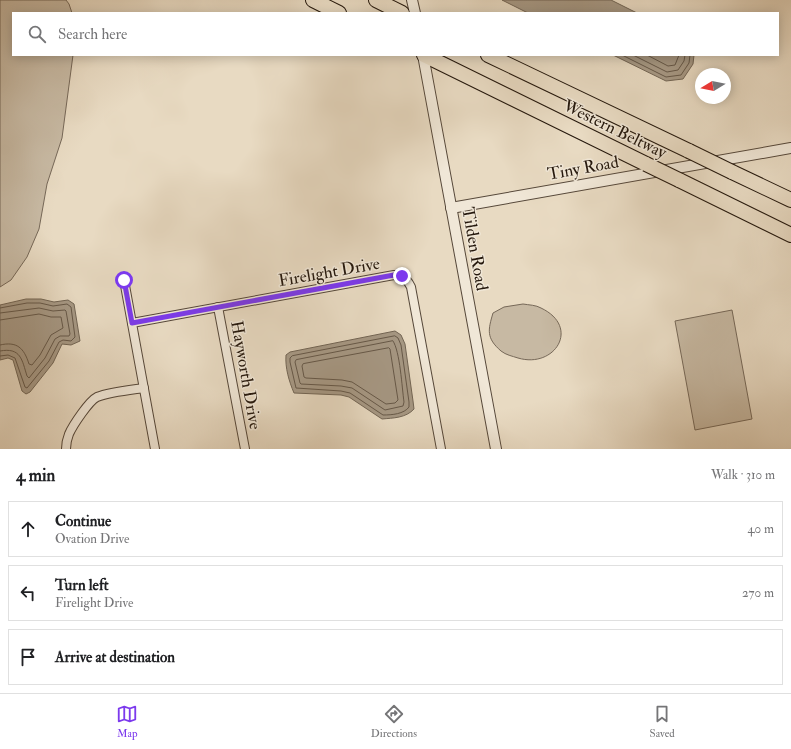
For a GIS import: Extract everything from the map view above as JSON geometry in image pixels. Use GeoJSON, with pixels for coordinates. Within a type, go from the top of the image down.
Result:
{"type":"FeatureCollection","features":[{"type":"Feature","properties":{"kind":"highway"},"geometry":{"type":"LineString","coordinates":[[313,0],[337,12]]}},
{"type":"Feature","properties":{"kind":"highway"},"geometry":{"type":"LineString","coordinates":[[376,0],[398,11]]}},
{"type":"Feature","properties":{"kind":"highway","name":"Western Beltway"},"geometry":{"type":"LineString","coordinates":[[425,56],[791,235]]}},
{"type":"Feature","properties":{"kind":"highway","name":"Western Beltway"},"geometry":{"type":"LineString","coordinates":[[490,56],[791,200]]}},
{"type":"Feature","properties":{"kind":"street"},"geometry":{"type":"LineString","coordinates":[[412,0],[415,12]]}},
{"type":"Feature","properties":{"kind":"street","name":"Tilden Road"},"geometry":{"type":"LineString","coordinates":[[423,56],[496,449]]}},
{"type":"Feature","properties":{"kind":"street","name":"Tiny Road"},"geometry":{"type":"LineString","coordinates":[[451,208],[791,148]]}},
{"type":"Feature","properties":{"kind":"street","name":"Firelight Drive"},"geometry":{"type":"LineString","coordinates":[[132,323],[394,275],[402,276],[408,280],[411,287],[442,449]]}},
{"type":"Feature","properties":{"kind":"street"},"geometry":{"type":"LineString","coordinates":[[124,280],[155,449]]}},
{"type":"Feature","properties":{"kind":"street","name":"Hayworth Drive"},"geometry":{"type":"LineString","coordinates":[[218,307],[244,449]]}},
{"type":"Feature","properties":{"kind":"street"},"geometry":{"type":"LineString","coordinates":[[66,449],[66,442],[69,432],[90,402],[97,397],[144,388]]}},
{"type":"Feature","properties":{"kind":"shaded area"},"geometry":{"type":"Polygon","coordinates":[[[0,0],[66,0],[72,12],[12,12],[12,56],[73,56],[62,138],[47,184],[39,229],[27,257],[11,280],[0,287],[0,0]]]}},
{"type":"Feature","properties":{"kind":"shaded area"},"geometry":{"type":"Polygon","coordinates":[[[523,304],[541,308],[553,316],[559,325],[561,335],[558,344],[552,352],[543,358],[531,360],[518,358],[507,354],[496,346],[491,338],[489,329],[493,313],[504,307],[523,304]]]}},
{"type":"Feature","properties":{"kind":"shaded area"},"geometry":{"type":"Polygon","coordinates":[[[732,310],[752,419],[695,430],[675,321],[732,310]]]}},
{"type":"Feature","properties":{"kind":"water"},"geometry":{"type":"Polygon","coordinates":[[[502,0],[611,0],[635,12],[526,12],[502,0]]]}},
{"type":"Feature","properties":{"kind":"water"},"geometry":{"type":"Polygon","coordinates":[[[615,56],[694,56],[693,64],[683,79],[666,81],[615,56]]]}},
{"type":"Feature","properties":{"kind":"water"},"geometry":{"type":"Polygon","coordinates":[[[26,299],[41,299],[54,302],[68,300],[74,304],[80,341],[71,345],[62,344],[53,363],[30,392],[26,394],[22,391],[13,360],[8,358],[0,360],[0,305],[26,299]]]}},
{"type":"Feature","properties":{"kind":"water"},"geometry":{"type":"Polygon","coordinates":[[[395,331],[401,335],[405,344],[414,409],[411,412],[399,417],[382,419],[349,397],[341,395],[294,393],[286,365],[286,355],[290,352],[395,331]]]}},
{"type":"Feature","properties":{"kind":"route"},"geometry":{"type":"LineString","coordinates":[[124,280],[132,323],[394,275],[402,276]]}}]}
